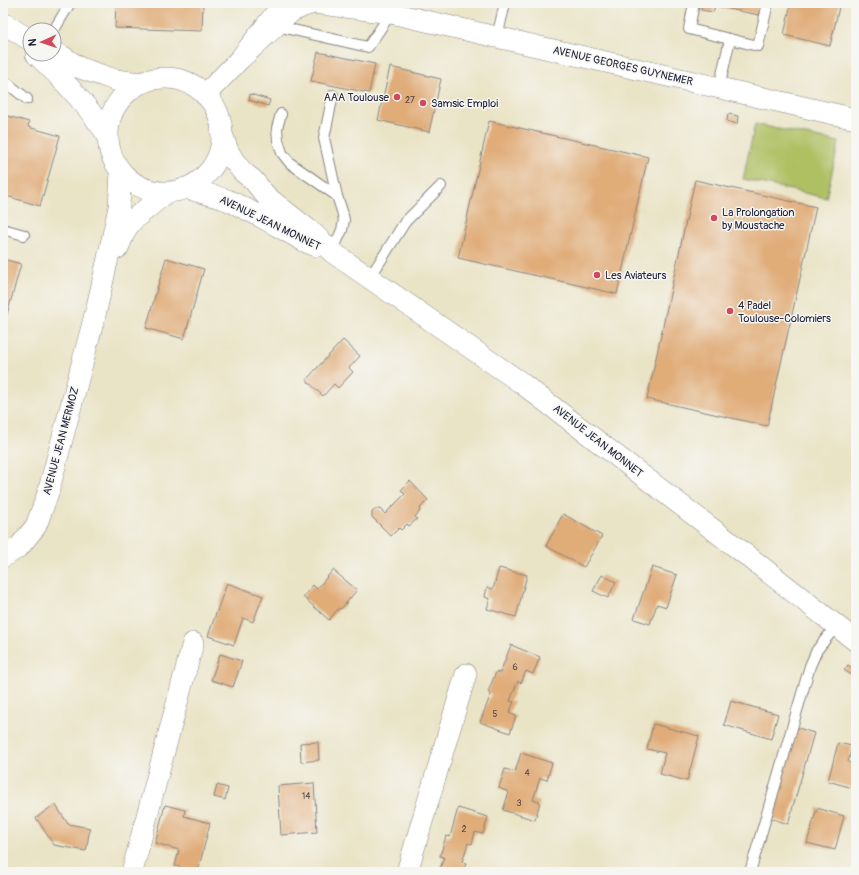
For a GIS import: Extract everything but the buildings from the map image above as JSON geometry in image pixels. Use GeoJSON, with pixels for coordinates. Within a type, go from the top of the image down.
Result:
{"type":"FeatureCollection","features":[{"type":"Feature","properties":{"kind":"street","name":"AVENUE GEORGES GUYNEMER"},"geometry":{"type":"LineString","coordinates":[[290,6],[304,6],[314,3],[392,8]]}},
{"type":"Feature","properties":{"kind":"street","name":"AVENUE GEORGES GUYNEMER"},"geometry":{"type":"LineString","coordinates":[[366,3],[392,8],[497,37],[856,119]]}},
{"type":"Feature","properties":{"kind":"street"},"geometry":{"type":"LineString","coordinates":[[205,95],[240,59],[276,26],[290,6]]}},
{"type":"Feature","properties":{"kind":"street"},"geometry":{"type":"LineString","coordinates":[[240,59],[276,13],[290,6]]}},
{"type":"Feature","properties":{"kind":"street"},"geometry":{"type":"LineString","coordinates":[[6,25],[22,35]]}},
{"type":"Feature","properties":{"kind":"street"},"geometry":{"type":"LineString","coordinates":[[6,25],[22,40]]}},
{"type":"Feature","properties":{"kind":"street"},"geometry":{"type":"LineString","coordinates":[[62,56],[80,68],[115,80],[142,83]]}},
{"type":"Feature","properties":{"kind":"street"},"geometry":{"type":"LineString","coordinates":[[44,62],[59,76],[98,121],[108,136]]}},
{"type":"Feature","properties":{"kind":"street"},"geometry":{"type":"LineString","coordinates":[[158,78],[175,79],[191,85],[205,95],[216,112],[221,132],[220,149],[213,166],[201,179],[176,190],[154,191],[142,187],[130,180],[114,161],[108,136],[112,114],[124,96],[142,83],[158,78]]}},
{"type":"Feature","properties":{"kind":"street","name":"AVENUE JEAN MONNET"},"geometry":{"type":"LineString","coordinates":[[221,132],[228,151],[242,171],[254,181],[267,197],[314,234],[332,252],[520,382],[749,557],[856,642]]}},
{"type":"Feature","properties":{"kind":"street","name":"AVENUE JEAN MERMOZ"},"geometry":{"type":"LineString","coordinates":[[3,558],[20,548],[36,526],[48,493],[96,311],[119,207],[121,171]]}},
{"type":"Feature","properties":{"kind":"street","name":"AVENUE JEAN MONNET"},"geometry":{"type":"LineString","coordinates":[[176,190],[209,194],[227,200],[241,206],[306,242],[332,252]]}},
{"type":"Feature","properties":{"kind":"street","name":"AVENUE JEAN MERMOZ"},"geometry":{"type":"LineString","coordinates":[[96,311],[126,229],[134,218],[176,190]]}},
{"type":"Feature","properties":{"kind":"street"},"geometry":{"type":"LineString","coordinates":[[132,872],[193,643]]}},
{"type":"Feature","properties":{"kind":"street"},"geometry":{"type":"LineString","coordinates":[[406,872],[466,674]]}},
{"type":"Feature","properties":{"kind":"lane"},"geometry":{"type":"LineString","coordinates":[[59,22],[70,3]]}},
{"type":"Feature","properties":{"kind":"lane"},"geometry":{"type":"LineString","coordinates":[[497,37],[505,3]]}},
{"type":"Feature","properties":{"kind":"lane"},"geometry":{"type":"LineString","coordinates":[[694,3],[689,28],[758,46],[768,3]]}},
{"type":"Feature","properties":{"kind":"lane"},"geometry":{"type":"LineString","coordinates":[[276,26],[368,47],[392,8]]}},
{"type":"Feature","properties":{"kind":"lane"},"geometry":{"type":"LineString","coordinates":[[719,88],[730,39]]}},
{"type":"Feature","properties":{"kind":"lane"},"geometry":{"type":"LineString","coordinates":[[3,80],[27,99]]}},
{"type":"Feature","properties":{"kind":"lane"},"geometry":{"type":"LineString","coordinates":[[332,252],[342,230],[344,220],[324,138],[333,95]]}},
{"type":"Feature","properties":{"kind":"lane"},"geometry":{"type":"LineString","coordinates":[[281,114],[277,128],[278,140],[282,153],[290,164],[337,196]]}},
{"type":"Feature","properties":{"kind":"lane"},"geometry":{"type":"LineString","coordinates":[[369,279],[405,222],[441,186]]}},
{"type":"Feature","properties":{"kind":"lane"},"geometry":{"type":"LineString","coordinates":[[3,229],[24,235]]}},
{"type":"Feature","properties":{"kind":"lane"},"geometry":{"type":"LineString","coordinates":[[750,872],[810,666],[817,650],[836,626]]}},
{"type":"Feature","properties":{"kind":"green space"},"geometry":{"type":"Polygon","coordinates":[[[755,124],[839,142],[826,198],[743,179],[755,124]]]}},
{"type":"Feature","properties":{"kind":"place","name":"AAA Toulouse"},"geometry":{"type":"Point","coordinates":[397,97]}},
{"type":"Feature","properties":{"kind":"place","name":"Samsic Emploi"},"geometry":{"type":"Point","coordinates":[423,103]}},
{"type":"Feature","properties":{"kind":"place","name":"La Prolongation by Moustache"},"geometry":{"type":"Point","coordinates":[714,218]}},
{"type":"Feature","properties":{"kind":"place","name":"Les Aviateurs"},"geometry":{"type":"Point","coordinates":[597,275]}},
{"type":"Feature","properties":{"kind":"place","name":"4 Padel Toulouse-Colomiers"},"geometry":{"type":"Point","coordinates":[730,311]}}]}
